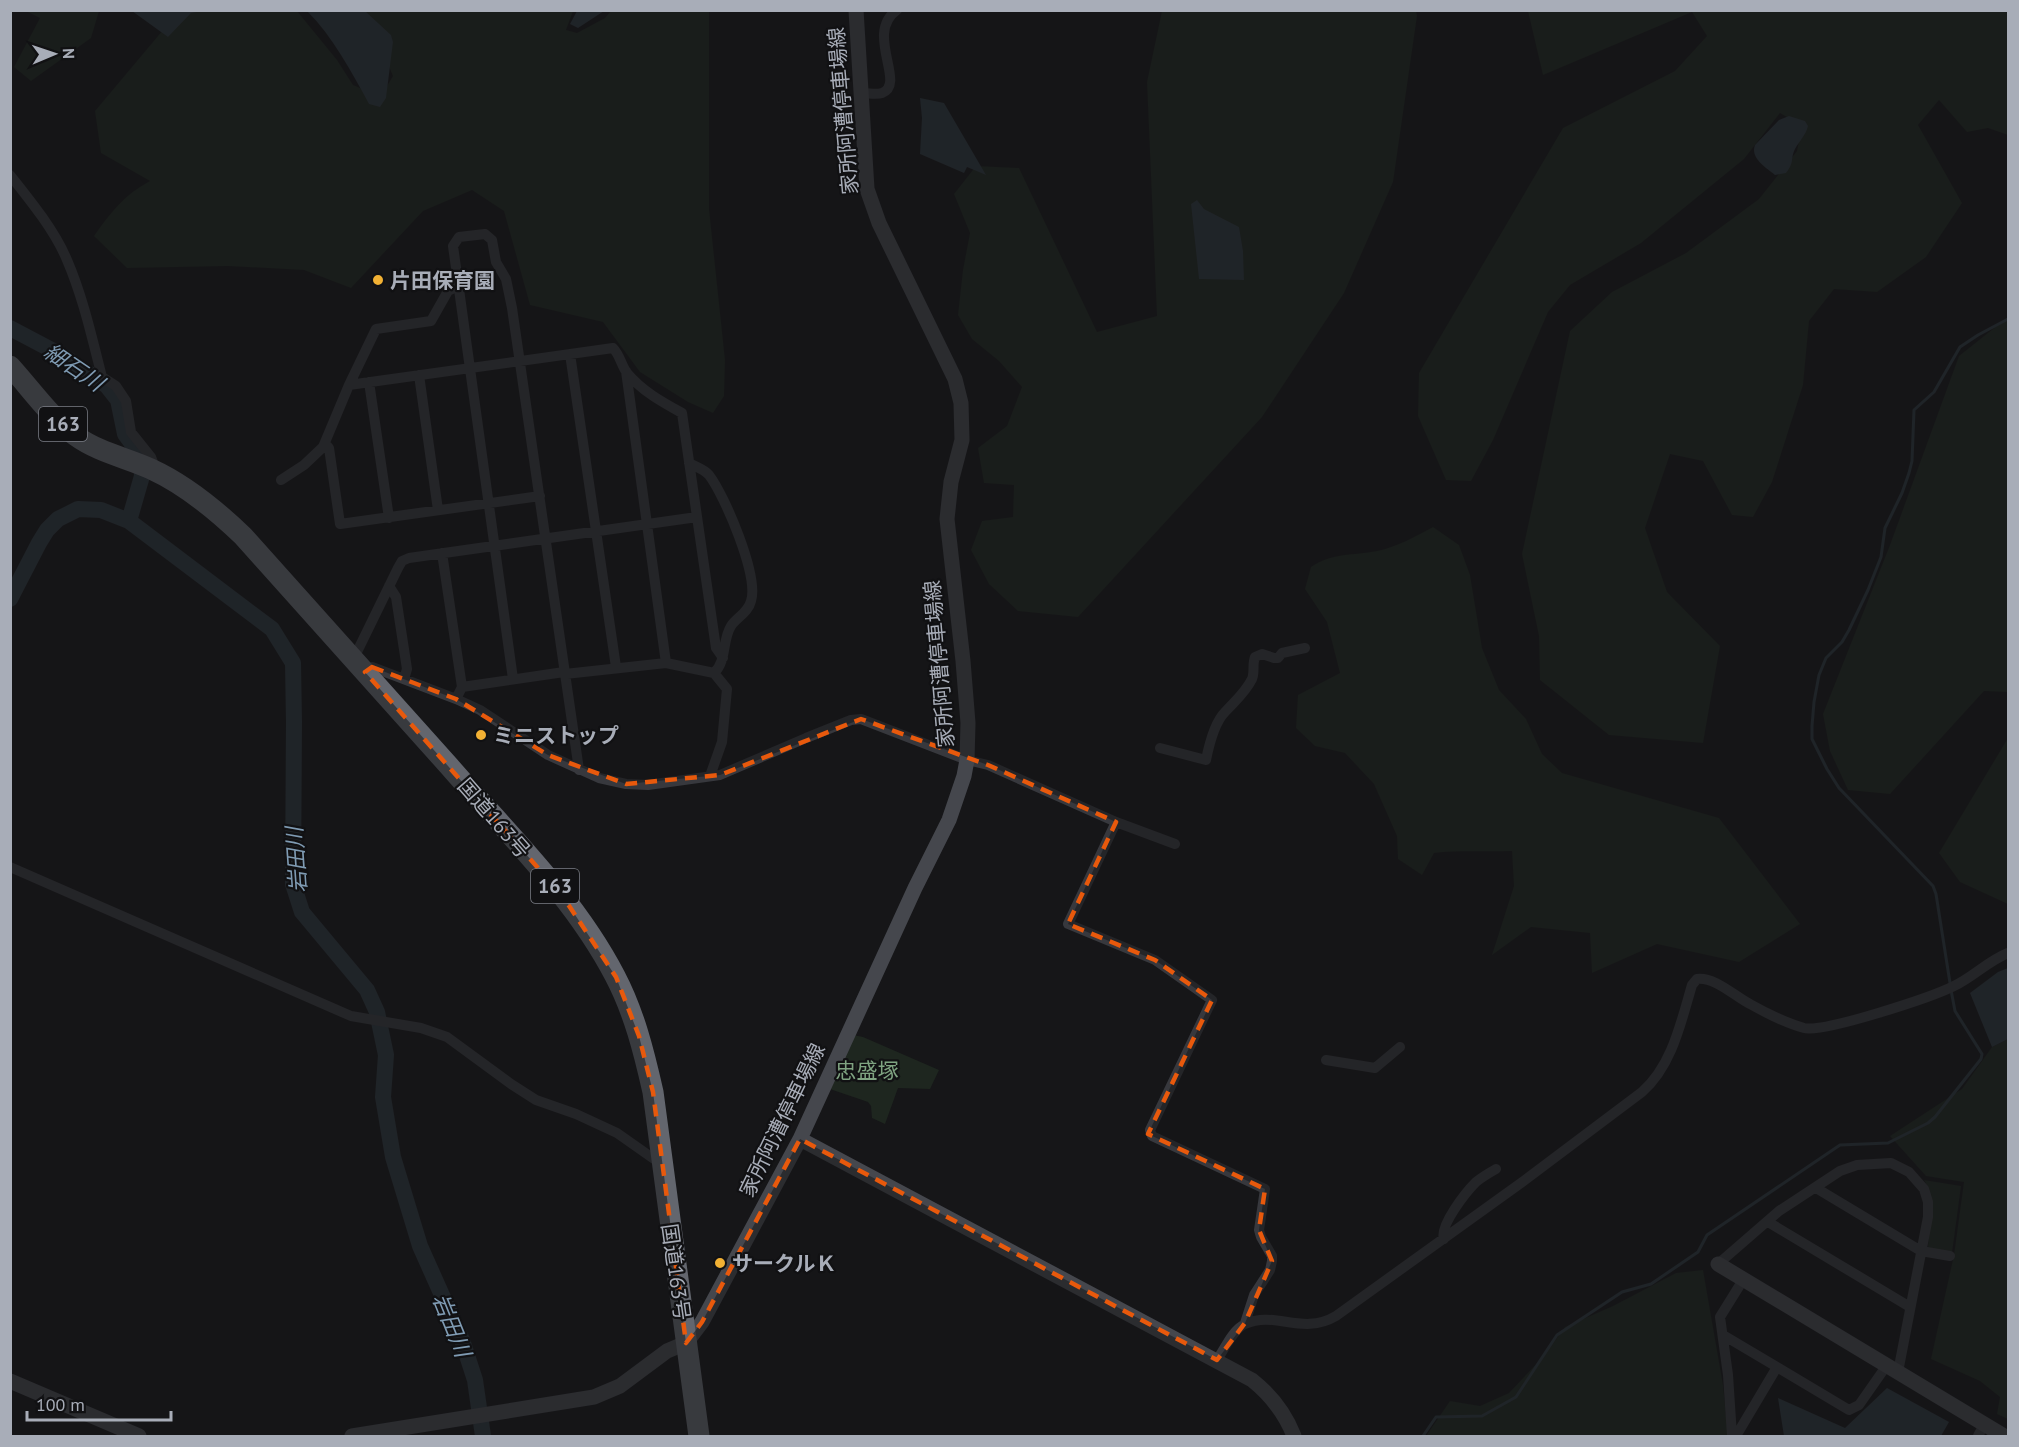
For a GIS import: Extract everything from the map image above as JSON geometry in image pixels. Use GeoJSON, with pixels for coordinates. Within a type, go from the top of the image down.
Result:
{"type":"FeatureCollection","features":[{"type":"Feature","properties":{"kind":"highway","name":"国道163号"},"geometry":{"type":"LineString","coordinates":[[10,366],[59,421],[75,435],[91,445],[145,467],[187,490],[215,510],[243,536],[562,895],[601,950],[616,977],[639,1036],[653,1092],[696,1434]]}},
{"type":"Feature","properties":{"kind":"main road","name":"家所阿漕停車場線"},"geometry":{"type":"LineString","coordinates":[[686,1342],[702,1322],[800,1138],[915,888],[949,820],[967,760],[968,723],[963,660],[947,519],[951,483],[962,440],[961,403],[955,379],[872,206],[867,189],[856,10]]}},
{"type":"Feature","properties":{"kind":"main road"},"geometry":{"type":"LineString","coordinates":[[800,1138],[1252,1380],[1270,1396],[1283,1413],[1294,1437]]}},
{"type":"Feature","properties":{"kind":"main road"},"geometry":{"type":"LineString","coordinates":[[1718,1264],[1892,1368],[1981,1431],[2004,1437]]}},
{"type":"Feature","properties":{"kind":"main road"},"geometry":{"type":"LineString","coordinates":[[352,1437],[594,1397],[610,1392],[667,1351],[686,1342]]}},
{"type":"Feature","properties":{"kind":"main road"},"geometry":{"type":"LineString","coordinates":[[10,1381],[131,1435]]}},
{"type":"Feature","properties":{"kind":"street"},"geometry":{"type":"LineString","coordinates":[[862,93],[880,93],[888,89],[890,85],[891,77],[884,45],[884,31],[885,22],[897,10]]}},
{"type":"Feature","properties":{"kind":"street"},"geometry":{"type":"LineString","coordinates":[[10,175],[30,200],[67,260],[89,327],[102,377],[116,386],[122,394],[128,411],[130,432],[151,457],[145,467]]}},
{"type":"Feature","properties":{"kind":"street"},"geometry":{"type":"LineString","coordinates":[[513,679],[453,246],[459,237],[485,234],[492,240],[496,262],[506,279],[579,770]]}},
{"type":"Feature","properties":{"kind":"street"},"geometry":{"type":"LineString","coordinates":[[281,480],[303,465],[325,443],[376,329],[431,321],[448,291],[458,286]]}},
{"type":"Feature","properties":{"kind":"street"},"geometry":{"type":"LineString","coordinates":[[349,385],[613,348],[619,354],[626,371],[666,663]]}},
{"type":"Feature","properties":{"kind":"street"},"geometry":{"type":"LineString","coordinates":[[570,354],[616,667]]}},
{"type":"Feature","properties":{"kind":"street"},"geometry":{"type":"LineString","coordinates":[[626,371],[653,396],[682,412],[716,648],[723,658]]}},
{"type":"Feature","properties":{"kind":"street"},"geometry":{"type":"LineString","coordinates":[[419,375],[438,510]]}},
{"type":"Feature","properties":{"kind":"street"},"geometry":{"type":"LineString","coordinates":[[369,382],[389,518]]}},
{"type":"Feature","properties":{"kind":"street"},"geometry":{"type":"LineString","coordinates":[[325,443],[329,448],[340,524],[540,496]]}},
{"type":"Feature","properties":{"kind":"street"},"geometry":{"type":"LineString","coordinates":[[689,464],[704,470],[715,484],[736,528],[749,570],[752,591],[752,601],[745,613],[731,626],[720,668],[714,673]]}},
{"type":"Feature","properties":{"kind":"street"},"geometry":{"type":"LineString","coordinates":[[697,517],[409,558],[402,561],[389,586],[359,665],[405,679],[456,699],[480,710],[548,755],[600,778],[626,784],[648,785],[720,775],[851,720],[861,719],[967,760],[988,765],[1116,822],[1175,844]]}},
{"type":"Feature","properties":{"kind":"street"},"geometry":{"type":"LineString","coordinates":[[442,554],[462,687],[456,699]]}},
{"type":"Feature","properties":{"kind":"street"},"geometry":{"type":"LineString","coordinates":[[389,586],[396,597],[407,669],[405,679]]}},
{"type":"Feature","properties":{"kind":"street"},"geometry":{"type":"LineString","coordinates":[[1160,748],[1206,760],[1209,745],[1220,718],[1239,698],[1254,675],[1255,657],[1262,654],[1278,658],[1282,653],[1305,648]]}},
{"type":"Feature","properties":{"kind":"street"},"geometry":{"type":"LineString","coordinates":[[462,687],[564,673],[666,663],[714,673],[727,689],[722,742],[710,776]]}},
{"type":"Feature","properties":{"kind":"street"},"geometry":{"type":"LineString","coordinates":[[1116,822],[1068,924],[1155,960],[1212,1000],[1150,1130],[1152,1136],[1265,1189],[1259,1230],[1272,1256],[1272,1261],[1270,1270],[1254,1295],[1245,1323]]}},
{"type":"Feature","properties":{"kind":"street"},"geometry":{"type":"LineString","coordinates":[[10,867],[342,1012],[422,1028],[447,1037],[536,1100],[576,1114],[617,1133],[654,1159],[661,1160]]}},
{"type":"Feature","properties":{"kind":"street"},"geometry":{"type":"LineString","coordinates":[[1217,1360],[1245,1323],[1268,1320],[1296,1324],[1322,1323],[1336,1316],[1534,1173],[1654,1082],[1675,1039],[1692,985],[1697,979],[1714,981],[1752,1006],[1802,1027],[1816,1029],[1877,1013],[1938,993],[1955,986],[1990,961],[2008,953]]}},
{"type":"Feature","properties":{"kind":"street"},"geometry":{"type":"LineString","coordinates":[[1326,1060],[1375,1068],[1400,1047]]}},
{"type":"Feature","properties":{"kind":"street"},"geometry":{"type":"LineString","coordinates":[[1718,1264],[1779,1211],[1840,1171],[1857,1165],[1891,1163],[1909,1172],[1924,1189],[1928,1202],[1928,1217],[1910,1307],[1892,1368],[1859,1405],[1849,1410],[1723,1335]]}},
{"type":"Feature","properties":{"kind":"street"},"geometry":{"type":"LineString","coordinates":[[1444,1239],[1442,1231],[1461,1200],[1475,1183],[1496,1169]]}},
{"type":"Feature","properties":{"kind":"street"},"geometry":{"type":"LineString","coordinates":[[1816,1188],[1921,1251],[1950,1256]]}},
{"type":"Feature","properties":{"kind":"street"},"geometry":{"type":"LineString","coordinates":[[1768,1221],[1910,1307]]}},
{"type":"Feature","properties":{"kind":"street"},"geometry":{"type":"LineString","coordinates":[[1734,1437],[1720,1317],[1743,1280]]}},
{"type":"Feature","properties":{"kind":"street"},"geometry":{"type":"LineString","coordinates":[[1734,1437],[1777,1367]]}},
{"type":"Feature","properties":{"kind":"highlighted area"},"geometry":{"type":"Polygon","coordinates":[[[372,667],[456,699],[548,755],[626,784],[720,775],[861,719],[988,765],[1116,822],[1068,924],[1155,960],[1212,1000],[1148,1134],[1265,1189],[1259,1230],[1272,1261],[1245,1323],[1217,1360],[800,1139],[702,1322],[686,1343],[653,1092],[639,1036],[616,977],[562,895],[365,672],[372,667]]]}},
{"type":"Feature","properties":{"kind":"green space"},"geometry":{"type":"Polygon","coordinates":[[[26,11],[99,11],[91,38],[31,81],[14,67],[40,18],[26,11]]]}},
{"type":"Feature","properties":{"kind":"green space"},"geometry":{"type":"Polygon","coordinates":[[[179,11],[297,11],[337,60],[353,85],[367,91],[384,91],[393,76],[374,31],[356,11],[573,11],[566,30],[577,33],[605,18],[611,11],[709,11],[709,209],[725,360],[724,396],[713,413],[688,402],[640,372],[603,322],[530,305],[504,211],[472,190],[423,211],[351,288],[304,270],[228,266],[127,268],[94,236],[119,205],[150,181],[101,153],[95,111],[179,11]]]}},
{"type":"Feature","properties":{"kind":"green space"},"geometry":{"type":"Polygon","coordinates":[[[1162,11],[1416,11],[1393,182],[1344,293],[1262,417],[1078,617],[1018,611],[989,584],[971,550],[982,521],[1013,517],[1014,485],[984,483],[978,448],[1007,426],[1022,387],[999,361],[972,339],[958,315],[970,233],[954,194],[976,166],[1019,168],[1097,332],[1157,316],[1147,82],[1162,11]]]}},
{"type":"Feature","properties":{"kind":"green space"},"geometry":{"type":"Polygon","coordinates":[[[1528,11],[2008,11],[2008,135],[1988,128],[1967,132],[1939,100],[1918,125],[1962,203],[1926,257],[1877,292],[1834,289],[1809,321],[1803,385],[1772,482],[1753,517],[1732,515],[1703,461],[1670,454],[1645,528],[1667,592],[1720,646],[1703,743],[1609,735],[1540,680],[1539,636],[1522,554],[1570,331],[1612,292],[1686,253],[1759,199],[1797,151],[1802,126],[1780,113],[1744,159],[1641,243],[1570,285],[1548,312],[1493,440],[1471,481],[1446,480],[1418,416],[1419,373],[1563,128],[1675,71],[1707,36],[1692,12],[1543,75],[1528,11]]]}},
{"type":"Feature","properties":{"kind":"green space"},"geometry":{"type":"Polygon","coordinates":[[[2008,317],[2008,692],[1984,691],[1890,794],[1848,790],[1830,751],[1823,714],[1890,545],[1959,356],[2008,317]]]}},
{"type":"Feature","properties":{"kind":"green space"},"geometry":{"type":"Polygon","coordinates":[[[1433,527],[1459,545],[1470,575],[1482,648],[1499,690],[1526,719],[1542,754],[1562,773],[1719,818],[1800,924],[1739,962],[1657,944],[1592,973],[1590,933],[1531,927],[1492,955],[1514,886],[1512,851],[1434,853],[1422,875],[1398,859],[1397,836],[1374,784],[1345,753],[1315,746],[1296,728],[1298,695],[1340,673],[1327,622],[1305,589],[1311,567],[1319,562],[1384,549],[1433,527]]]}},
{"type":"Feature","properties":{"kind":"green space"},"geometry":{"type":"Polygon","coordinates":[[[2008,738],[2008,904],[1960,882],[1939,853],[2008,738]]]}},
{"type":"Feature","properties":{"kind":"green space","name":"忠盛塚"},"geometry":{"type":"Polygon","coordinates":[[[853,1035],[863,1037],[939,1070],[930,1089],[898,1088],[885,1124],[872,1118],[871,1106],[868,1102],[827,1088],[853,1035]]]}},
{"type":"Feature","properties":{"kind":"green space"},"geometry":{"type":"Polygon","coordinates":[[[2008,1039],[2008,1419],[1997,1414],[2000,1397],[1980,1381],[1931,1359],[1954,1255],[1964,1182],[1926,1176],[1890,1136],[1962,1089],[1992,1047],[2008,1039]]]}},
{"type":"Feature","properties":{"kind":"green space"},"geometry":{"type":"Polygon","coordinates":[[[1924,1180],[1961,1186],[1952,1253],[1929,1249],[1931,1203],[1924,1180]]]}},
{"type":"Feature","properties":{"kind":"green space"},"geometry":{"type":"Polygon","coordinates":[[[1703,1270],[1723,1385],[1728,1436],[1426,1436],[1450,1401],[1480,1406],[1509,1393],[1542,1358],[1565,1327],[1613,1306],[1676,1273],[1703,1270]]]}},
{"type":"Feature","properties":{"kind":"shaded area"},"geometry":{"type":"Polygon","coordinates":[[[577,10],[604,11],[578,28],[570,24],[577,10]]]}},
{"type":"Feature","properties":{"kind":"shaded area"},"geometry":{"type":"Polygon","coordinates":[[[132,11],[202,11],[191,13],[168,37],[132,11]]]}},
{"type":"Feature","properties":{"kind":"shaded area"},"geometry":{"type":"Polygon","coordinates":[[[307,11],[365,11],[391,35],[393,42],[386,98],[380,107],[369,104],[333,43],[307,11]]]}},
{"type":"Feature","properties":{"kind":"shaded area"},"geometry":{"type":"Polygon","coordinates":[[[920,98],[944,103],[986,175],[967,167],[964,173],[920,154],[922,118],[920,98]]]}},
{"type":"Feature","properties":{"kind":"shaded area"},"geometry":{"type":"Polygon","coordinates":[[[1789,116],[1805,121],[1808,126],[1795,149],[1789,169],[1786,173],[1775,175],[1756,158],[1755,145],[1779,120],[1789,116]]]}},
{"type":"Feature","properties":{"kind":"shaded area"},"geometry":{"type":"Polygon","coordinates":[[[1197,200],[1204,209],[1239,227],[1244,280],[1199,279],[1191,204],[1197,200]]]}},
{"type":"Feature","properties":{"kind":"shaded area"},"geometry":{"type":"Polygon","coordinates":[[[2008,968],[2008,1039],[1992,1047],[1970,993],[1998,972],[2008,968]]]}},
{"type":"Feature","properties":{"kind":"shaded area"},"geometry":{"type":"Polygon","coordinates":[[[1887,1388],[1949,1422],[1941,1436],[1784,1436],[1778,1398],[1845,1428],[1887,1388]]]}},
{"type":"Feature","properties":{"kind":"waterway"},"geometry":{"type":"LineString","coordinates":[[1950,983],[1933,886],[1839,788],[1812,739],[1814,702],[1819,675],[1826,658],[1842,642],[1849,630],[1881,557],[1885,528],[1902,493],[1912,461],[1914,410],[1934,392],[1960,347],[2008,319]]}},
{"type":"Feature","properties":{"kind":"waterway","name":"細石川"},"geometry":{"type":"LineString","coordinates":[[10,328],[65,357],[107,386],[118,400],[125,434],[141,456],[142,476],[129,521]]}},
{"type":"Feature","properties":{"kind":"waterway","name":"岩田川"},"geometry":{"type":"LineString","coordinates":[[10,599],[39,543],[58,519],[78,509],[101,510],[129,521],[272,629],[293,663],[293,884],[302,912],[367,990],[377,1012],[386,1055],[383,1097],[393,1157],[420,1246],[462,1340],[475,1380],[483,1436]]}},
{"type":"Feature","properties":{"kind":"waterway"},"geometry":{"type":"LineString","coordinates":[[1423,1436],[1436,1417],[1482,1416],[1516,1397],[1557,1335],[1622,1292],[1651,1284],[1698,1252],[1707,1235],[1840,1145],[1888,1143],[1928,1123],[1981,1059],[1982,1054],[1955,1011],[1951,990]]}},
{"type":"Feature","properties":{"kind":"place","name":"片田保育園"},"geometry":{"type":"Point","coordinates":[378,280]}},
{"type":"Feature","properties":{"kind":"place","name":"ミニストップ"},"geometry":{"type":"Point","coordinates":[481,735]}},
{"type":"Feature","properties":{"kind":"place","name":"サークルＫ"},"geometry":{"type":"Point","coordinates":[720,1263]}}]}
